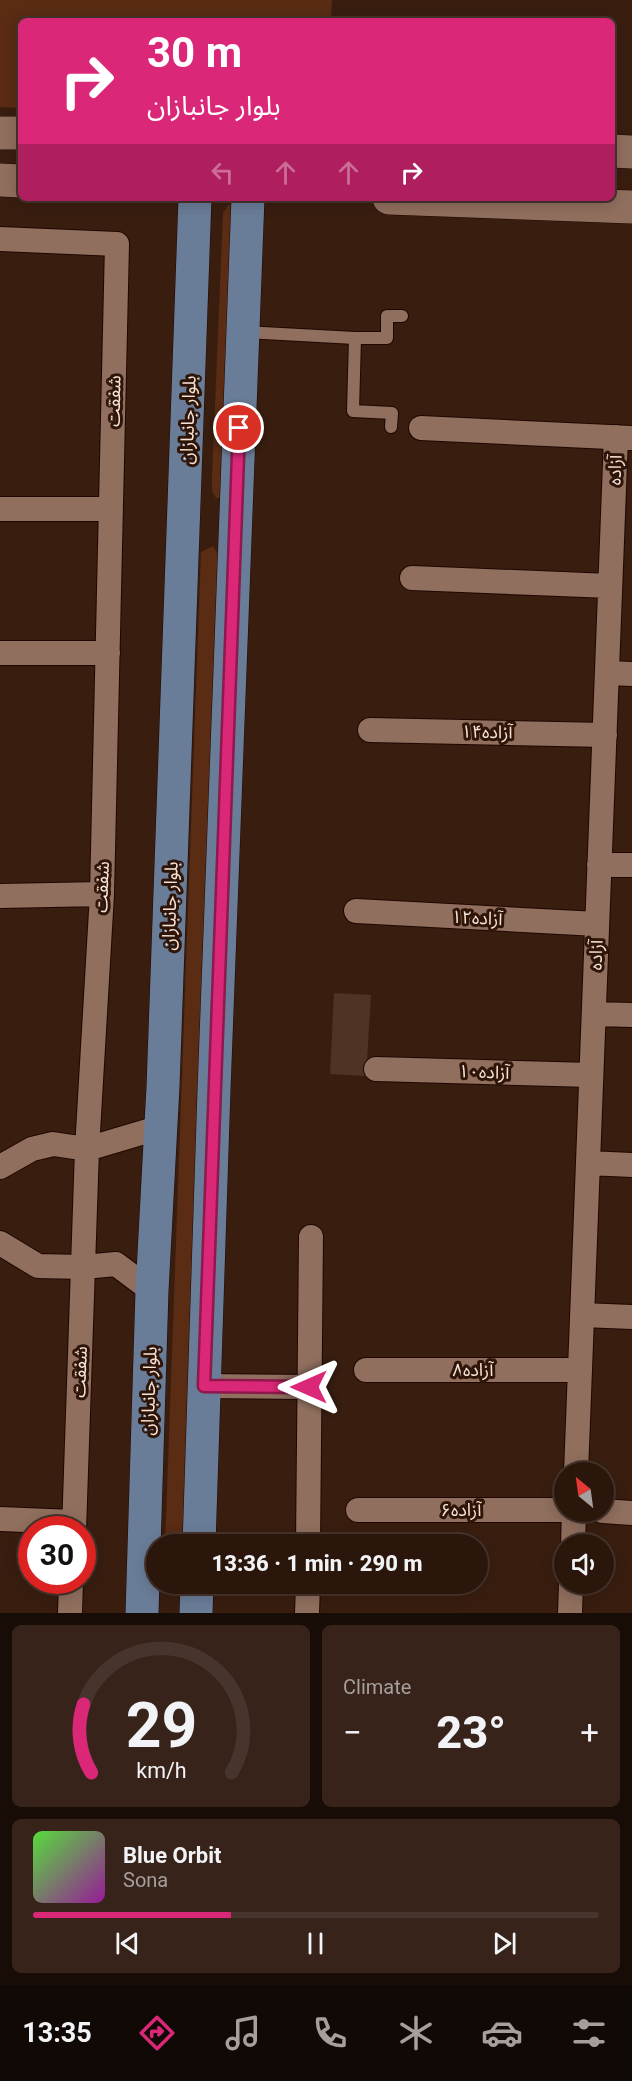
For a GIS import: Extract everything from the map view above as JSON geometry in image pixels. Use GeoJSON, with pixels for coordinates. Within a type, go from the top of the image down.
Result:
{"type":"FeatureCollection","features":[{"type":"Feature","properties":{"kind":"main road"},"geometry":{"type":"LineString","coordinates":[[0,133],[18,134]]}},
{"type":"Feature","properties":{"kind":"main road"},"geometry":{"type":"LineString","coordinates":[[615,151],[632,152]]}},
{"type":"Feature","properties":{"kind":"main road"},"geometry":{"type":"LineString","coordinates":[[0,180],[18,181]]}},
{"type":"Feature","properties":{"kind":"main road","name":"بلوار جانبازان"},"geometry":{"type":"LineString","coordinates":[[142,1613],[152,1291],[195,201]]}},
{"type":"Feature","properties":{"kind":"main road"},"geometry":{"type":"LineString","coordinates":[[199,1534],[248,201]]}},
{"type":"Feature","properties":{"kind":"main road"},"geometry":{"type":"LineString","coordinates":[[534,201],[582,202],[632,207]]}},
{"type":"Feature","properties":{"kind":"main road"},"geometry":{"type":"LineString","coordinates":[[184,520],[236,524]]}},
{"type":"Feature","properties":{"kind":"main road"},"geometry":{"type":"LineString","coordinates":[[196,1613],[197,1594]]}},
{"type":"Feature","properties":{"kind":"street","name":"شفقت"},"geometry":{"type":"LineString","coordinates":[[0,239],[117,244],[102,894],[87,1149],[74,1516]]}},
{"type":"Feature","properties":{"kind":"street"},"geometry":{"type":"LineString","coordinates":[[421,428],[624,438]]}},
{"type":"Feature","properties":{"kind":"street","name":"آزاده"},"geometry":{"type":"LineString","coordinates":[[576,1462],[610,586],[624,438]]}},
{"type":"Feature","properties":{"kind":"street"},"geometry":{"type":"LineString","coordinates":[[0,509],[111,510]]}},
{"type":"Feature","properties":{"kind":"street"},"geometry":{"type":"LineString","coordinates":[[412,578],[610,586]]}},
{"type":"Feature","properties":{"kind":"street"},"geometry":{"type":"LineString","coordinates":[[0,653],[108,653]]}},
{"type":"Feature","properties":{"kind":"street"},"geometry":{"type":"LineString","coordinates":[[607,674],[632,674]]}},
{"type":"Feature","properties":{"kind":"street","name":"آزاده۱۴"},"geometry":{"type":"LineString","coordinates":[[370,730],[604,735]]}},
{"type":"Feature","properties":{"kind":"street"},"geometry":{"type":"LineString","coordinates":[[599,865],[632,865]]}},
{"type":"Feature","properties":{"kind":"street"},"geometry":{"type":"LineString","coordinates":[[0,896],[102,894]]}},
{"type":"Feature","properties":{"kind":"street","name":"آزاده۱۲"},"geometry":{"type":"LineString","coordinates":[[356,911],[597,924]]}},
{"type":"Feature","properties":{"kind":"street"},"geometry":{"type":"LineString","coordinates":[[594,1014],[632,1015]]}},
{"type":"Feature","properties":{"kind":"street","name":"آزاده۱۰"},"geometry":{"type":"LineString","coordinates":[[376,1069],[591,1075]]}},
{"type":"Feature","properties":{"kind":"street"},"geometry":{"type":"LineString","coordinates":[[0,1167],[32,1149],[53,1144],[87,1149],[160,1127]]}},
{"type":"Feature","properties":{"kind":"street"},"geometry":{"type":"LineString","coordinates":[[588,1163],[632,1165]]}},
{"type":"Feature","properties":{"kind":"street"},"geometry":{"type":"LineString","coordinates":[[308,1534],[310,1237]]}},
{"type":"Feature","properties":{"kind":"street"},"geometry":{"type":"LineString","coordinates":[[0,1243],[38,1266],[83,1267],[116,1264],[152,1291]]}},
{"type":"Feature","properties":{"kind":"street"},"geometry":{"type":"LineString","coordinates":[[582,1315],[632,1317]]}},
{"type":"Feature","properties":{"kind":"street","name":"آزاده۸"},"geometry":{"type":"LineString","coordinates":[[366,1370],[580,1370]]}},
{"type":"Feature","properties":{"kind":"street"},"geometry":{"type":"LineString","coordinates":[[204,1386],[309,1387]]}},
{"type":"Feature","properties":{"kind":"street","name":"آزاده۶"},"geometry":{"type":"LineString","coordinates":[[358,1510],[554,1510]]}},
{"type":"Feature","properties":{"kind":"street"},"geometry":{"type":"LineString","coordinates":[[614,1512],[632,1513]]}},
{"type":"Feature","properties":{"kind":"street"},"geometry":{"type":"LineString","coordinates":[[0,1519],[18,1521]]}},
{"type":"Feature","properties":{"kind":"street"},"geometry":{"type":"LineString","coordinates":[[70,1613],[71,1594]]}},
{"type":"Feature","properties":{"kind":"street"},"geometry":{"type":"LineString","coordinates":[[307,1613],[308,1594]]}},
{"type":"Feature","properties":{"kind":"street"},"geometry":{"type":"LineString","coordinates":[[570,1613],[571,1594]]}},
{"type":"Feature","properties":{"kind":"lane"},"geometry":{"type":"LineString","coordinates":[[243,332],[387,338],[387,316],[402,316]]}},
{"type":"Feature","properties":{"kind":"lane"},"geometry":{"type":"LineString","coordinates":[[355,338],[353,411],[392,413],[391,427]]}},
{"type":"Feature","properties":{"kind":"shaded area"},"geometry":{"type":"Polygon","coordinates":[[[0,0],[332,0],[331,18],[18,18],[18,108],[0,107],[0,0]]]}},
{"type":"Feature","properties":{"kind":"shaded area"},"geometry":{"type":"Polygon","coordinates":[[[228,205],[234,205],[223,498],[216,498],[212,491],[212,477],[223,213],[228,205]]]}},
{"type":"Feature","properties":{"kind":"shaded area"},"geometry":{"type":"Polygon","coordinates":[[[213,546],[219,555],[188,1534],[165,1534],[201,552],[213,546]]]}},
{"type":"Feature","properties":{"kind":"building"},"geometry":{"type":"Polygon","coordinates":[[[334,993],[371,995],[366,1076],[330,1074],[334,993]]]}},
{"type":"Feature","properties":{"kind":"route"},"geometry":{"type":"LineString","coordinates":[[239,428],[204,1386],[309,1387]]}}]}
